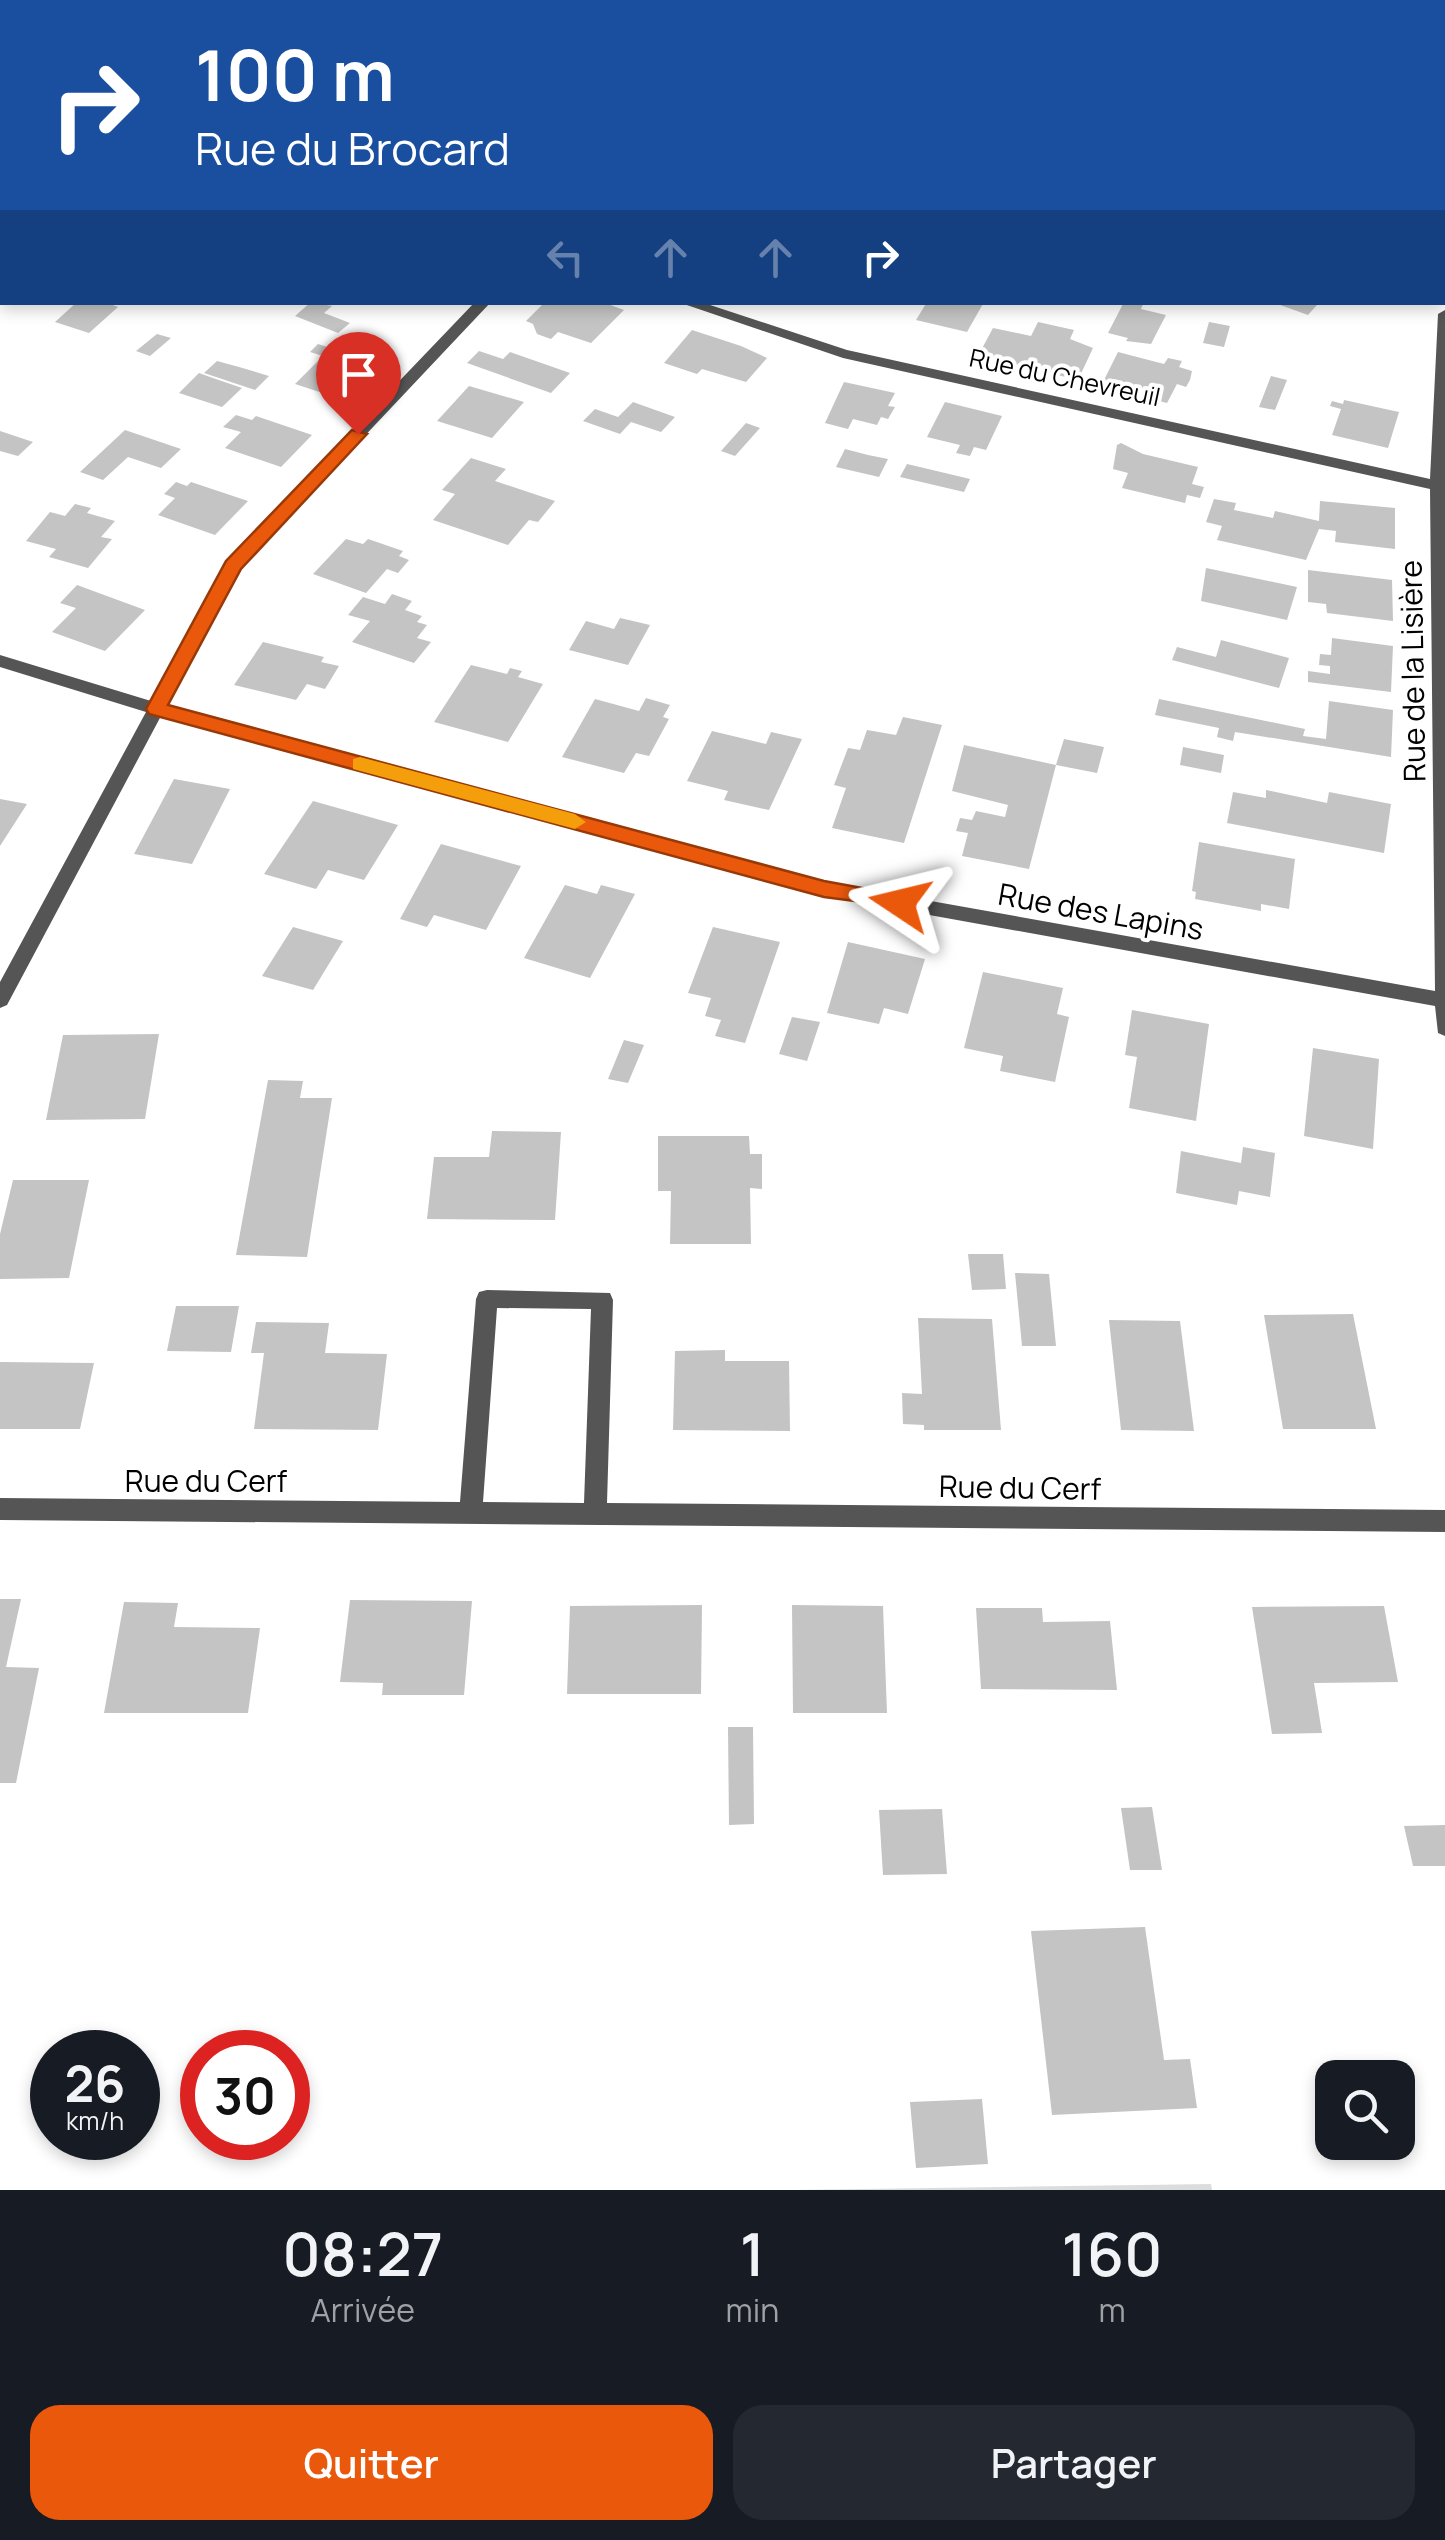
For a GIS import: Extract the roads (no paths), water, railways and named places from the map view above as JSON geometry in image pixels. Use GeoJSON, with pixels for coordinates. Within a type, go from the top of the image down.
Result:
{"type":"FeatureCollection","features":[{"type":"Feature","properties":{"kind":"street"},"geometry":{"type":"LineString","coordinates":[[0,1000],[233,565],[481,305]]}},
{"type":"Feature","properties":{"kind":"street","name":"Rue du Chevreuil"},"geometry":{"type":"LineString","coordinates":[[694,305],[843,354],[1438,486]]}},
{"type":"Feature","properties":{"kind":"street","name":"Rue de la Lisière"},"geometry":{"type":"LineString","coordinates":[[1445,314],[1438,486],[1445,1028]]}},
{"type":"Feature","properties":{"kind":"street","name":"Rue des Lapins"},"geometry":{"type":"LineString","coordinates":[[0,661],[156,709],[824,889],[1443,1000]]}},
{"type":"Feature","properties":{"kind":"street"},"geometry":{"type":"LineString","coordinates":[[471,1511],[487,1299],[602,1300],[595,1512]]}},
{"type":"Feature","properties":{"kind":"street","name":"Rue du Cerf"},"geometry":{"type":"LineString","coordinates":[[0,1509],[1445,1521]]}}]}
